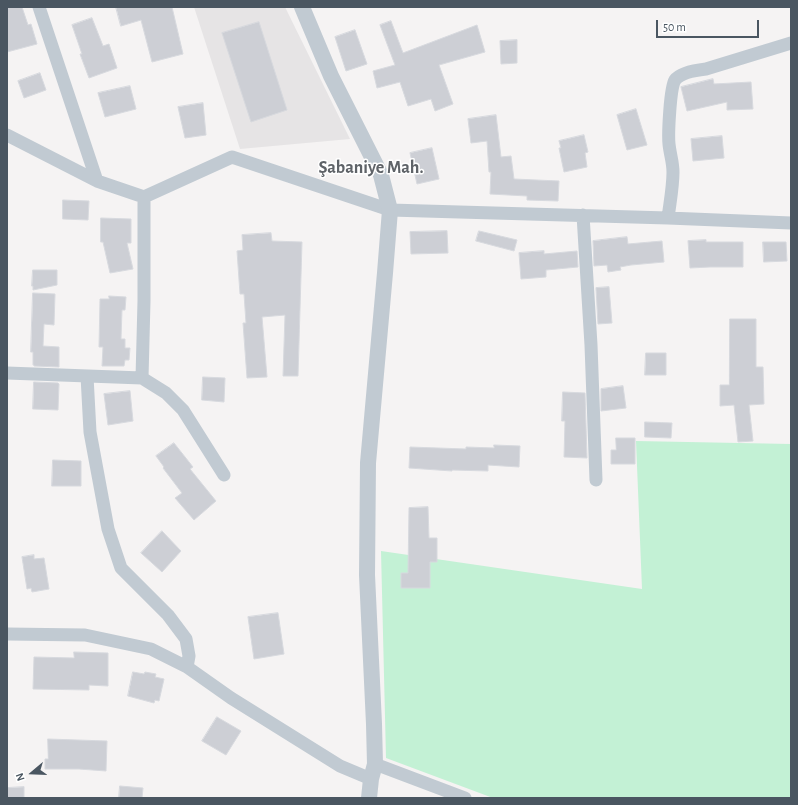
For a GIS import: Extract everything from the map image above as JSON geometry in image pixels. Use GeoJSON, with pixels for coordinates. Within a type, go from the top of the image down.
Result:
{"type":"FeatureCollection","features":[{"type":"Feature","properties":{"kind":"street"},"geometry":{"type":"LineString","coordinates":[[39,7],[97,181]]}},
{"type":"Feature","properties":{"kind":"street"},"geometry":{"type":"LineString","coordinates":[[302,7],[331,76],[381,175],[390,210],[368,463],[367,575],[374,724],[373,771],[369,798]]}},
{"type":"Feature","properties":{"kind":"street"},"geometry":{"type":"LineString","coordinates":[[668,218],[672,195],[673,161],[669,145],[668,132],[672,90],[675,80],[693,70],[706,69],[791,43]]}},
{"type":"Feature","properties":{"kind":"street"},"geometry":{"type":"LineString","coordinates":[[7,135],[97,181],[144,197],[232,157],[390,210],[583,215],[791,223]]}},
{"type":"Feature","properties":{"kind":"street"},"geometry":{"type":"LineString","coordinates":[[142,378],[144,197]]}},
{"type":"Feature","properties":{"kind":"street"},"geometry":{"type":"LineString","coordinates":[[583,215],[591,345],[596,480]]}},
{"type":"Feature","properties":{"kind":"street"},"geometry":{"type":"LineString","coordinates":[[7,373],[142,378],[166,393],[182,410],[224,475]]}},
{"type":"Feature","properties":{"kind":"street"},"geometry":{"type":"LineString","coordinates":[[87,376],[90,432],[108,529],[121,568],[168,615],[186,639],[189,656],[187,667]]}},
{"type":"Feature","properties":{"kind":"street"},"geometry":{"type":"LineString","coordinates":[[7,634],[85,634],[151,649],[187,667],[231,698],[340,766],[373,771],[465,798]]}},
{"type":"Feature","properties":{"kind":"shaded area"},"geometry":{"type":"Polygon","coordinates":[[[194,7],[285,7],[350,139],[240,149],[194,7]]]}},
{"type":"Feature","properties":{"kind":"green space"},"geometry":{"type":"Polygon","coordinates":[[[636,441],[791,444],[791,798],[493,798],[386,758],[381,551],[642,589],[636,441]]]}},
{"type":"Feature","properties":{"kind":"building"},"geometry":{"type":"Polygon","coordinates":[[[7,7],[22,7],[28,25],[31,24],[37,44],[7,52],[7,7]]]}},
{"type":"Feature","properties":{"kind":"building"},"geometry":{"type":"Polygon","coordinates":[[[116,7],[172,7],[183,54],[152,62],[141,20],[121,26],[116,7]]]}},
{"type":"Feature","properties":{"kind":"building"},"geometry":{"type":"Polygon","coordinates":[[[92,18],[103,46],[109,44],[117,68],[89,78],[80,54],[82,54],[72,25],[92,18]]]}},
{"type":"Feature","properties":{"kind":"building"},"geometry":{"type":"Polygon","coordinates":[[[391,21],[403,53],[477,25],[485,52],[439,65],[453,104],[435,111],[431,99],[408,106],[400,82],[377,88],[373,71],[395,65],[380,25],[391,21]]]}},
{"type":"Feature","properties":{"kind":"building"},"geometry":{"type":"Polygon","coordinates":[[[259,22],[287,110],[251,122],[222,33],[259,22]]]}},
{"type":"Feature","properties":{"kind":"building"},"geometry":{"type":"Polygon","coordinates":[[[355,30],[367,64],[346,71],[335,37],[355,30]]]}},
{"type":"Feature","properties":{"kind":"building"},"geometry":{"type":"Polygon","coordinates":[[[517,40],[517,63],[501,64],[500,41],[517,40]]]}},
{"type":"Feature","properties":{"kind":"building"},"geometry":{"type":"Polygon","coordinates":[[[40,73],[46,90],[24,98],[18,81],[40,73]]]}},
{"type":"Feature","properties":{"kind":"building"},"geometry":{"type":"Polygon","coordinates":[[[713,79],[714,84],[751,82],[753,109],[727,110],[727,102],[687,111],[681,87],[713,79]]]}},
{"type":"Feature","properties":{"kind":"building"},"geometry":{"type":"Polygon","coordinates":[[[130,86],[136,109],[105,117],[98,93],[130,86]]]}},
{"type":"Feature","properties":{"kind":"building"},"geometry":{"type":"Polygon","coordinates":[[[203,103],[206,135],[185,138],[178,107],[203,103]]]}},
{"type":"Feature","properties":{"kind":"building"},"geometry":{"type":"Polygon","coordinates":[[[636,109],[647,145],[627,150],[617,115],[636,109]]]}},
{"type":"Feature","properties":{"kind":"building"},"geometry":{"type":"Polygon","coordinates":[[[496,115],[501,157],[511,156],[514,179],[559,181],[558,201],[527,200],[527,196],[490,194],[491,172],[489,172],[487,141],[471,143],[468,119],[496,115]]]}},
{"type":"Feature","properties":{"kind":"building"},"geometry":{"type":"Polygon","coordinates":[[[584,135],[588,152],[585,153],[587,167],[564,172],[559,141],[584,135]]]}},
{"type":"Feature","properties":{"kind":"building"},"geometry":{"type":"Polygon","coordinates":[[[722,136],[724,158],[693,161],[691,139],[722,136]]]}},
{"type":"Feature","properties":{"kind":"building"},"geometry":{"type":"Polygon","coordinates":[[[432,148],[439,179],[417,184],[410,153],[432,148]]]}},
{"type":"Feature","properties":{"kind":"building"},"geometry":{"type":"Polygon","coordinates":[[[63,200],[89,201],[88,220],[63,219],[63,200]]]}},
{"type":"Feature","properties":{"kind":"building"},"geometry":{"type":"Polygon","coordinates":[[[101,218],[131,219],[131,243],[127,243],[133,269],[110,273],[103,242],[101,242],[101,218]]]}},
{"type":"Feature","properties":{"kind":"building"},"geometry":{"type":"Polygon","coordinates":[[[447,231],[448,253],[411,254],[410,232],[447,231]]]}},
{"type":"Feature","properties":{"kind":"building"},"geometry":{"type":"Polygon","coordinates":[[[479,231],[517,240],[514,251],[476,241],[479,231]]]}},
{"type":"Feature","properties":{"kind":"building"},"geometry":{"type":"Polygon","coordinates":[[[271,233],[272,241],[302,242],[298,376],[283,376],[285,315],[262,317],[267,377],[247,378],[243,323],[246,323],[244,294],[240,294],[237,251],[243,250],[242,235],[271,233]]]}},
{"type":"Feature","properties":{"kind":"building"},"geometry":{"type":"Polygon","coordinates":[[[627,237],[628,244],[662,241],[664,262],[631,265],[620,267],[621,270],[608,272],[607,265],[594,266],[593,241],[627,237]]]}},
{"type":"Feature","properties":{"kind":"building"},"geometry":{"type":"Polygon","coordinates":[[[706,240],[706,242],[743,242],[743,267],[690,268],[688,241],[706,240]]]}},
{"type":"Feature","properties":{"kind":"building"},"geometry":{"type":"Polygon","coordinates":[[[763,242],[786,242],[787,261],[764,262],[763,242]]]}},
{"type":"Feature","properties":{"kind":"building"},"geometry":{"type":"Polygon","coordinates":[[[544,251],[544,254],[577,251],[578,267],[546,270],[546,277],[521,279],[519,253],[544,251]]]}},
{"type":"Feature","properties":{"kind":"building"},"geometry":{"type":"Polygon","coordinates":[[[33,270],[57,270],[57,285],[33,290],[33,270]]]}},
{"type":"Feature","properties":{"kind":"building"},"geometry":{"type":"Polygon","coordinates":[[[609,287],[612,323],[598,324],[596,288],[609,287]]]}},
{"type":"Feature","properties":{"kind":"building"},"geometry":{"type":"Polygon","coordinates":[[[33,293],[55,294],[54,325],[44,324],[43,346],[59,347],[59,367],[33,365],[33,352],[31,352],[33,293]]]}},
{"type":"Feature","properties":{"kind":"building"},"geometry":{"type":"Polygon","coordinates":[[[109,296],[126,297],[125,310],[122,310],[121,339],[125,339],[125,348],[130,348],[129,360],[125,360],[124,366],[102,366],[103,347],[99,347],[100,299],[109,299],[109,296]]]}},
{"type":"Feature","properties":{"kind":"building"},"geometry":{"type":"Polygon","coordinates":[[[730,319],[756,319],[756,367],[763,367],[764,404],[749,405],[753,441],[738,442],[734,405],[720,406],[720,385],[729,385],[730,319]]]}},
{"type":"Feature","properties":{"kind":"building"},"geometry":{"type":"Polygon","coordinates":[[[646,353],[666,353],[666,375],[645,375],[646,353]]]}},
{"type":"Feature","properties":{"kind":"building"},"geometry":{"type":"Polygon","coordinates":[[[203,377],[225,378],[224,402],[202,400],[203,377]]]}},
{"type":"Feature","properties":{"kind":"building"},"geometry":{"type":"Polygon","coordinates":[[[34,382],[59,384],[58,410],[33,409],[34,382]]]}},
{"type":"Feature","properties":{"kind":"building"},"geometry":{"type":"Polygon","coordinates":[[[623,386],[626,408],[601,411],[601,389],[623,386]]]}},
{"type":"Feature","properties":{"kind":"building"},"geometry":{"type":"Polygon","coordinates":[[[130,391],[133,421],[108,425],[104,394],[130,391]]]}},
{"type":"Feature","properties":{"kind":"building"},"geometry":{"type":"Polygon","coordinates":[[[563,392],[585,393],[587,458],[564,457],[565,421],[562,421],[563,392]]]}},
{"type":"Feature","properties":{"kind":"building"},"geometry":{"type":"Polygon","coordinates":[[[645,422],[672,423],[671,438],[645,437],[645,422]]]}},
{"type":"Feature","properties":{"kind":"building"},"geometry":{"type":"Polygon","coordinates":[[[616,438],[635,438],[635,464],[611,464],[611,450],[616,450],[616,438]]]}},
{"type":"Feature","properties":{"kind":"building"},"geometry":{"type":"Polygon","coordinates":[[[174,443],[193,467],[190,469],[216,501],[194,520],[175,498],[182,493],[156,456],[174,443]]]}},
{"type":"Feature","properties":{"kind":"building"},"geometry":{"type":"Polygon","coordinates":[[[494,445],[520,446],[519,467],[488,465],[488,471],[452,471],[409,468],[410,447],[466,449],[466,447],[494,448],[494,445]]]}},
{"type":"Feature","properties":{"kind":"building"},"geometry":{"type":"Polygon","coordinates":[[[53,460],[81,461],[81,486],[52,486],[53,460]]]}},
{"type":"Feature","properties":{"kind":"building"},"geometry":{"type":"Polygon","coordinates":[[[428,507],[429,538],[437,538],[437,562],[430,562],[430,588],[401,588],[401,573],[408,573],[409,508],[428,507]]]}},
{"type":"Feature","properties":{"kind":"building"},"geometry":{"type":"Polygon","coordinates":[[[162,531],[181,551],[162,572],[141,553],[162,531]]]}},
{"type":"Feature","properties":{"kind":"building"},"geometry":{"type":"Polygon","coordinates":[[[34,555],[34,559],[44,558],[49,589],[32,592],[31,588],[27,589],[22,557],[34,555]]]}},
{"type":"Feature","properties":{"kind":"building"},"geometry":{"type":"Polygon","coordinates":[[[278,613],[284,654],[254,659],[248,617],[278,613]]]}},
{"type":"Feature","properties":{"kind":"building"},"geometry":{"type":"Polygon","coordinates":[[[74,652],[108,653],[108,686],[89,685],[89,690],[33,689],[34,657],[74,658],[74,652]]]}},
{"type":"Feature","properties":{"kind":"building"},"geometry":{"type":"Polygon","coordinates":[[[133,672],[156,674],[155,677],[164,679],[159,701],[155,700],[154,703],[128,696],[133,672]]]}},
{"type":"Feature","properties":{"kind":"building"},"geometry":{"type":"Polygon","coordinates":[[[217,717],[241,731],[226,755],[202,741],[217,717]]]}},
{"type":"Feature","properties":{"kind":"building"},"geometry":{"type":"Polygon","coordinates":[[[48,739],[107,741],[106,771],[45,769],[45,759],[48,759],[48,739]]]}},
{"type":"Feature","properties":{"kind":"building"},"geometry":{"type":"Polygon","coordinates":[[[120,786],[143,788],[142,798],[119,798],[120,786]]]}},
{"type":"Feature","properties":{"kind":"building"},"geometry":{"type":"Polygon","coordinates":[[[24,787],[24,798],[7,798],[7,788],[24,787]]]}},
{"type":"Feature","properties":{"kind":"district","name":"Şabaniye Mah."},"geometry":{"type":"Point","coordinates":[371,168]}}]}
